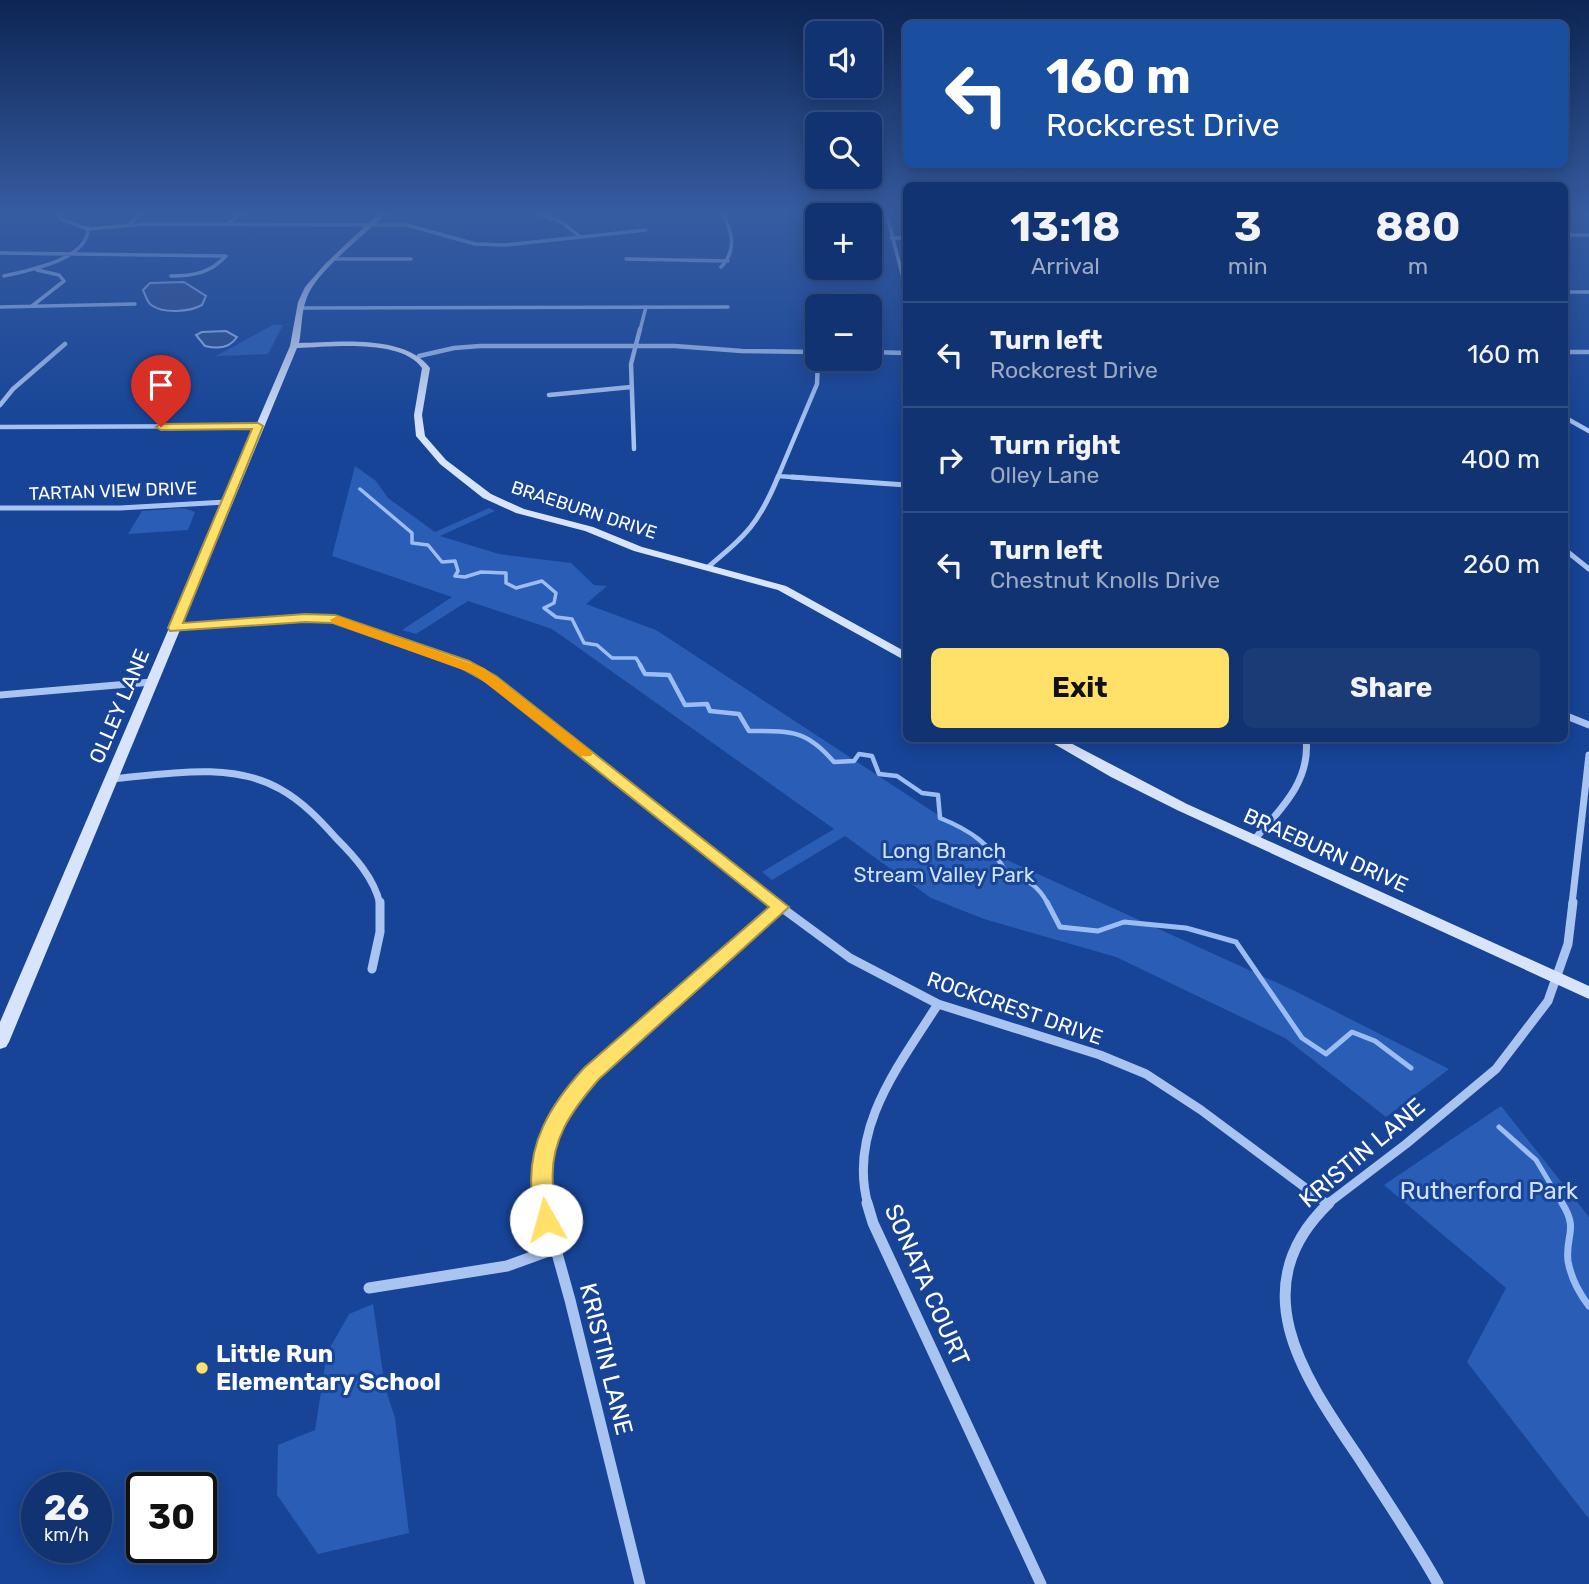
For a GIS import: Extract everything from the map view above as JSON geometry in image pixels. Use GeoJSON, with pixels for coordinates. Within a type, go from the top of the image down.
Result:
{"type":"FeatureCollection","features":[{"type":"Feature","properties":{"kind":"main road","name":"OLLEY LANE"},"geometry":{"type":"LineString","coordinates":[[0,1042],[293,346],[300,323],[301,308],[311,286]]}},
{"type":"Feature","properties":{"kind":"main road"},"geometry":{"type":"LineString","coordinates":[[293,346],[377,346],[419,356]]}},
{"type":"Feature","properties":{"kind":"main road","name":"BRAEBURN DRIVE"},"geometry":{"type":"LineString","coordinates":[[419,356],[426,368],[418,415],[421,436],[443,462],[487,496],[520,512],[589,529],[638,548],[782,589],[903,655]]}},
{"type":"Feature","properties":{"kind":"main road","name":"BRAEBURN DRIVE"},"geometry":{"type":"LineString","coordinates":[[1057,742],[1124,781],[1589,993]]}},
{"type":"Feature","properties":{"kind":"street"},"geometry":{"type":"LineString","coordinates":[[31,307],[59,286]]}},
{"type":"Feature","properties":{"kind":"street"},"geometry":{"type":"LineString","coordinates":[[1568,292],[1589,292]]}},
{"type":"Feature","properties":{"kind":"street"},"geometry":{"type":"LineString","coordinates":[[0,307],[135,304]]}},
{"type":"Feature","properties":{"kind":"street"},"geometry":{"type":"LineString","coordinates":[[634,449],[631,358],[646,307]]}},
{"type":"Feature","properties":{"kind":"street"},"geometry":{"type":"LineString","coordinates":[[301,308],[728,307]]}},
{"type":"Feature","properties":{"kind":"street"},"geometry":{"type":"LineString","coordinates":[[0,405],[13,389],[65,344]]}},
{"type":"Feature","properties":{"kind":"street"},"geometry":{"type":"LineString","coordinates":[[419,356],[480,345],[635,346],[805,352]]}},
{"type":"Feature","properties":{"kind":"street"},"geometry":{"type":"LineString","coordinates":[[882,352],[903,353]]}},
{"type":"Feature","properties":{"kind":"street"},"geometry":{"type":"LineString","coordinates":[[1568,352],[1589,352]]}},
{"type":"Feature","properties":{"kind":"street"},"geometry":{"type":"LineString","coordinates":[[708,567],[755,524],[817,384],[818,371]]}},
{"type":"Feature","properties":{"kind":"street"},"geometry":{"type":"LineString","coordinates":[[549,395],[631,387]]}},
{"type":"Feature","properties":{"kind":"street"},"geometry":{"type":"LineString","coordinates":[[1568,419],[1589,431]]}},
{"type":"Feature","properties":{"kind":"street"},"geometry":{"type":"LineString","coordinates":[[0,427],[258,426]]}},
{"type":"Feature","properties":{"kind":"street"},"geometry":{"type":"LineString","coordinates":[[778,476],[903,485]]}},
{"type":"Feature","properties":{"kind":"street","name":"TARTAN VIEW DRIVE"},"geometry":{"type":"LineString","coordinates":[[0,508],[120,508],[226,502]]}},
{"type":"Feature","properties":{"kind":"street"},"geometry":{"type":"LineString","coordinates":[[1568,552],[1589,569]]}},
{"type":"Feature","properties":{"kind":"street","name":"ROCKCREST DRIVE"},"geometry":{"type":"LineString","coordinates":[[174,628],[305,618],[335,619],[464,664],[491,679],[780,907],[850,958],[938,1004],[1100,1055],[1146,1074],[1201,1110],[1327,1204]]}},
{"type":"Feature","properties":{"kind":"street"},"geometry":{"type":"LineString","coordinates":[[0,695],[152,682]]}},
{"type":"Feature","properties":{"kind":"street"},"geometry":{"type":"LineString","coordinates":[[1568,717],[1589,725]]}},
{"type":"Feature","properties":{"kind":"street"},"geometry":{"type":"LineString","coordinates":[[1253,841],[1302,779],[1309,759],[1307,742]]}},
{"type":"Feature","properties":{"kind":"street","name":"KRISTIN LANE"},"geometry":{"type":"LineString","coordinates":[[1438,1584],[1416,1545],[1312,1389],[1290,1334],[1285,1295],[1294,1250],[1306,1227],[1327,1204],[1406,1144],[1496,1069],[1548,1001],[1568,944],[1589,755]]}},
{"type":"Feature","properties":{"kind":"street"},"geometry":{"type":"LineString","coordinates":[[112,779],[181,773],[224,774],[259,780],[287,793],[351,855],[375,886],[381,909],[380,935],[372,969]]}},
{"type":"Feature","properties":{"kind":"street","name":"KRISTIN LANE"},"geometry":{"type":"LineString","coordinates":[[640,1584],[567,1287],[546,1220],[542,1166],[551,1129],[567,1101],[592,1073],[780,907]]}},
{"type":"Feature","properties":{"kind":"street","name":"SONATA COURT"},"geometry":{"type":"LineString","coordinates":[[938,1004],[883,1094],[867,1127],[862,1150],[862,1183],[873,1223],[1041,1584]]}},
{"type":"Feature","properties":{"kind":"street"},"geometry":{"type":"LineString","coordinates":[[369,1288],[507,1266],[554,1249]]}},
{"type":"Feature","properties":{"kind":"green space"},"geometry":{"type":"Polygon","coordinates":[[[273,325],[283,325],[268,354],[216,356],[273,325]]]}},
{"type":"Feature","properties":{"kind":"green space","name":"Long Branch Stream Valley Park"},"geometry":{"type":"Polygon","coordinates":[[[355,466],[376,481],[388,498],[435,532],[489,508],[495,511],[440,536],[499,554],[571,563],[594,585],[607,586],[586,604],[656,630],[1005,859],[1295,991],[1449,1069],[1386,1117],[1285,1038],[1116,957],[984,919],[931,898],[845,836],[772,880],[762,872],[834,829],[552,629],[468,601],[416,634],[402,630],[452,597],[332,556],[355,466]]]}},
{"type":"Feature","properties":{"kind":"green space"},"geometry":{"type":"Polygon","coordinates":[[[183,508],[195,512],[188,530],[128,534],[142,511],[183,508]]]}},
{"type":"Feature","properties":{"kind":"green space","name":"Rutherford Park"},"geometry":{"type":"Polygon","coordinates":[[[1501,1106],[1589,1217],[1589,1519],[1467,1362],[1506,1288],[1384,1185],[1501,1106]]]}},
{"type":"Feature","properties":{"kind":"green space"},"geometry":{"type":"Polygon","coordinates":[[[373,1304],[385,1387],[395,1418],[409,1533],[318,1554],[277,1495],[278,1445],[315,1430],[327,1353],[349,1314],[373,1304]]]}},
{"type":"Feature","properties":{"kind":"shaded area"},"geometry":{"type":"Polygon","coordinates":[[[147,286],[190,286],[206,296],[202,305],[169,311],[150,304],[143,290],[147,286]]]}},
{"type":"Feature","properties":{"kind":"shaded area"},"geometry":{"type":"Polygon","coordinates":[[[226,331],[237,337],[231,343],[219,347],[205,346],[196,335],[202,332],[226,331]]]}},
{"type":"Feature","properties":{"kind":"waterway"},"geometry":{"type":"LineString","coordinates":[[360,489],[412,533],[412,543],[428,545],[442,562],[455,561],[458,571],[455,576],[465,577],[481,572],[506,573],[506,583],[516,588],[542,581],[556,593],[554,603],[544,608],[556,617],[572,619],[584,643],[597,645],[612,658],[636,658],[641,666]]}},
{"type":"Feature","properties":{"kind":"waterway"},"geometry":{"type":"LineString","coordinates":[[640,665],[645,674],[669,675],[685,705],[707,704],[710,711],[739,714],[749,731],[796,734],[815,743],[834,762],[854,761],[859,754],[872,756],[879,774],[897,776],[922,793],[938,795],[940,818],[979,840],[1007,874],[1031,884],[1048,904]]}},
{"type":"Feature","properties":{"kind":"waterway"},"geometry":{"type":"LineString","coordinates":[[1047,902],[1060,927],[1098,931],[1124,922],[1186,928],[1236,942],[1302,1038],[1326,1054],[1352,1032],[1375,1041],[1411,1068]]}},
{"type":"Feature","properties":{"kind":"waterway"},"geometry":{"type":"LineString","coordinates":[[1499,1127],[1536,1160],[1563,1205]]}},
{"type":"Feature","properties":{"kind":"waterway"},"geometry":{"type":"LineString","coordinates":[[1562,1203],[1571,1226],[1569,1267],[1589,1306]]}},
{"type":"Feature","properties":{"kind":"slow traffic"},"geometry":{"type":"LineString","coordinates":[[337,620],[479,671],[585,753]]}},
{"type":"Feature","properties":{"kind":"place","name":"Little Run Elementary School"},"geometry":{"type":"Point","coordinates":[202,1368]}},
{"type":"Feature","properties":{"kind":"route"},"geometry":{"type":"LineString","coordinates":[[161,427],[258,426],[174,628],[305,618],[335,619],[464,664],[491,679],[780,907],[576,1088],[558,1114],[545,1148],[541,1182],[546,1220]]}}]}
